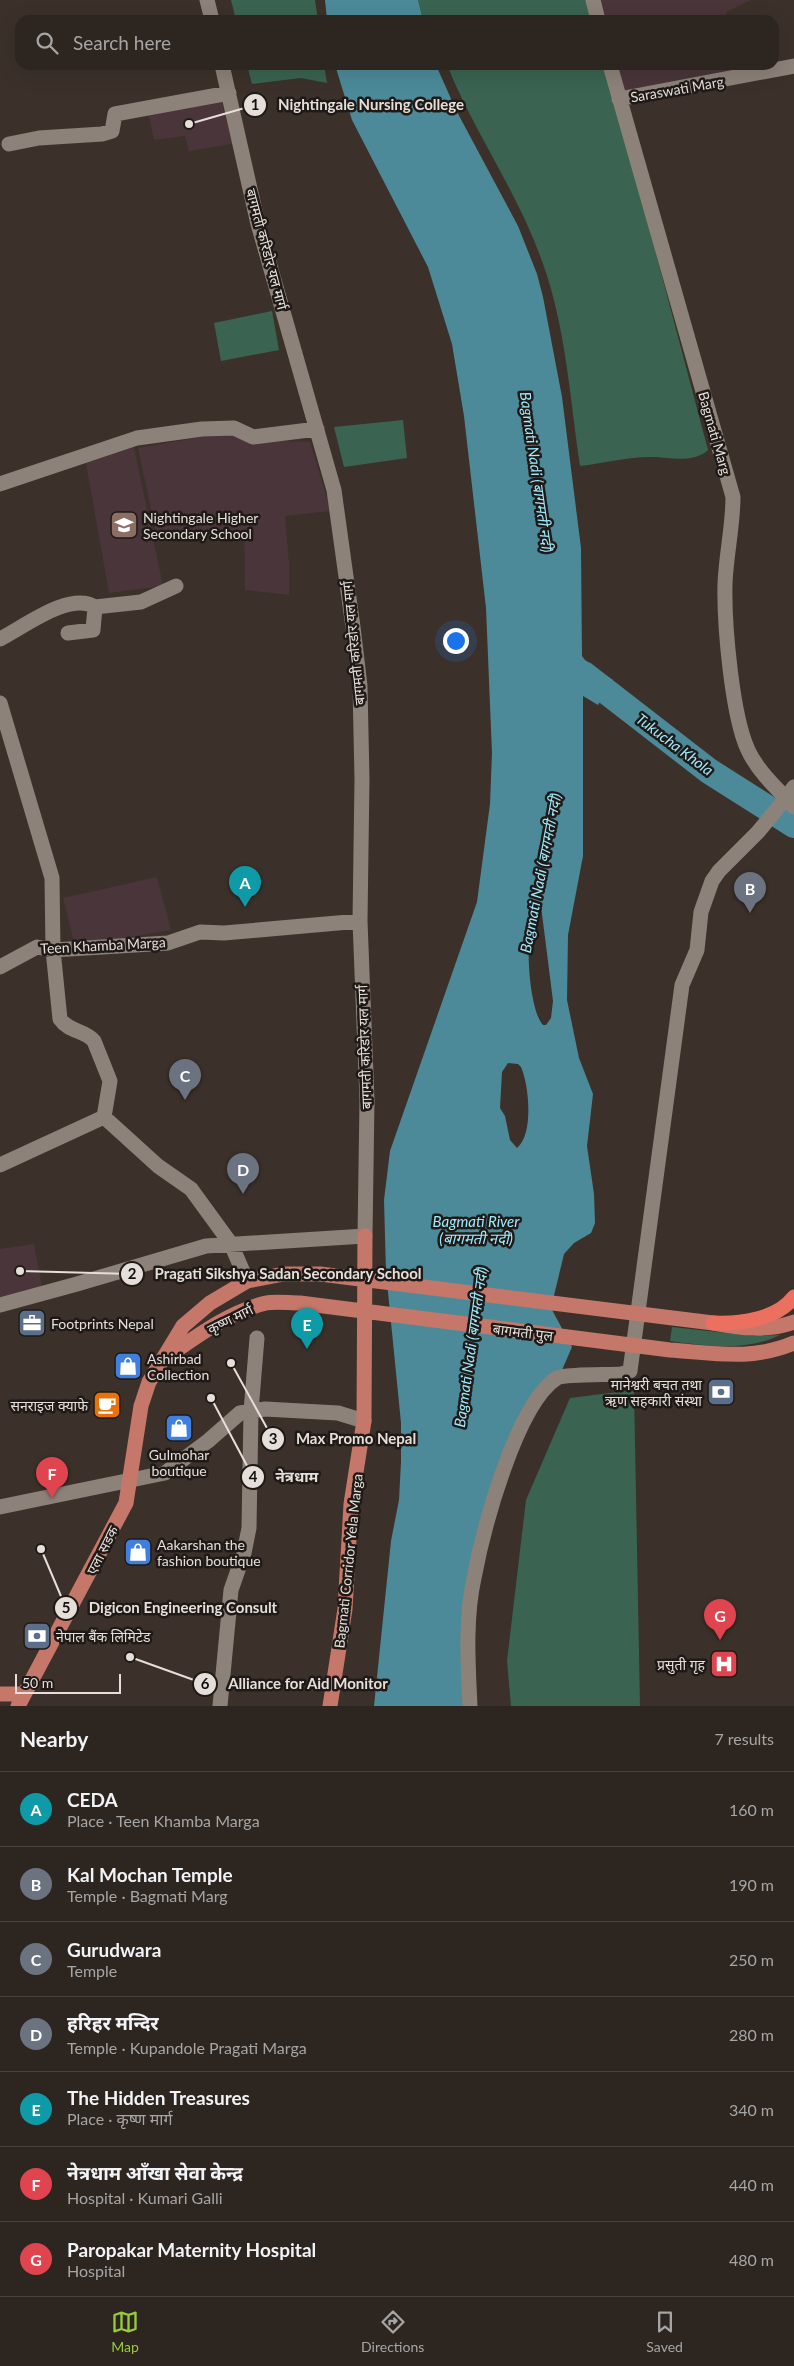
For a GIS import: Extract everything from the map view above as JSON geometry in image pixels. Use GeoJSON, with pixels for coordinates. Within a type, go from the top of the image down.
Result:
{"type":"FeatureCollection","features":[{"type":"Feature","properties":{"kind":"highway"},"geometry":{"type":"LineString","coordinates":[[713,1322],[775,1314],[794,1297]]}},
{"type":"Feature","properties":{"kind":"main road","name":"Bagmati Corridor Yela Marga"},"geometry":{"type":"LineString","coordinates":[[330,1706],[346,1609],[352,1504],[364,1421],[365,1236]]}},
{"type":"Feature","properties":{"kind":"main road"},"geometry":{"type":"LineString","coordinates":[[247,1281],[284,1274],[350,1277],[713,1322],[752,1330],[773,1328],[794,1322]]}},
{"type":"Feature","properties":{"kind":"main road","name":"एला सडक"},"geometry":{"type":"LineString","coordinates":[[21,1700],[126,1503],[134,1442],[149,1382],[183,1326],[210,1303],[247,1281]]}},
{"type":"Feature","properties":{"kind":"main road","name":"कृष्ण मार्ग"},"geometry":{"type":"LineString","coordinates":[[162,1360],[204,1332],[239,1312],[268,1303],[300,1303],[336,1309]]}},
{"type":"Feature","properties":{"kind":"main road","name":"बागमती पुल"},"geometry":{"type":"LineString","coordinates":[[336,1309],[681,1350],[745,1355],[765,1354],[794,1343]]}},
{"type":"Feature","properties":{"kind":"main road"},"geometry":{"type":"LineString","coordinates":[[0,1694],[21,1700]]}},
{"type":"Feature","properties":{"kind":"street"},"geometry":{"type":"LineString","coordinates":[[207,0],[211,15]]}},
{"type":"Feature","properties":{"kind":"street"},"geometry":{"type":"LineString","coordinates":[[593,0],[597,15]]}},
{"type":"Feature","properties":{"kind":"street","name":"Saraswati Marg"},"geometry":{"type":"LineString","coordinates":[[779,69],[794,66]]}},
{"type":"Feature","properties":{"kind":"street","name":"बागमती करिडोर यल मार्ग"},"geometry":{"type":"LineString","coordinates":[[223,70],[258,224],[334,490],[360,686],[362,779],[360,921],[367,1100],[365,1236]]}},
{"type":"Feature","properties":{"kind":"street","name":"Bagmati Marg"},"geometry":{"type":"LineString","coordinates":[[611,70],[733,497],[725,583],[726,611],[737,712],[748,750],[773,785],[788,799]]}},
{"type":"Feature","properties":{"kind":"street","name":"Saraswati Marg"},"geometry":{"type":"LineString","coordinates":[[619,99],[773,70]]}},
{"type":"Feature","properties":{"kind":"street"},"geometry":{"type":"LineString","coordinates":[[9,144],[39,138],[102,134],[112,131],[115,114],[229,93]]}},
{"type":"Feature","properties":{"kind":"street"},"geometry":{"type":"LineString","coordinates":[[0,484],[137,438],[202,429],[234,428],[252,437],[316,429]]}},
{"type":"Feature","properties":{"kind":"street"},"geometry":{"type":"LineString","coordinates":[[0,639],[66,604],[87,602],[95,608],[141,602],[176,586]]}},
{"type":"Feature","properties":{"kind":"street"},"geometry":{"type":"LineString","coordinates":[[68,633],[93,630],[95,608]]}},
{"type":"Feature","properties":{"kind":"street"},"geometry":{"type":"LineString","coordinates":[[0,703],[52,878],[53,950],[60,1019],[66,1027],[94,1041],[110,1081],[104,1117]]}},
{"type":"Feature","properties":{"kind":"street"},"geometry":{"type":"LineString","coordinates":[[470,1706],[468,1644],[473,1579],[499,1483],[517,1436],[544,1391],[559,1377],[630,1372],[682,985],[697,950],[701,912],[712,881],[719,871],[788,799]]}},
{"type":"Feature","properties":{"kind":"street","name":"Teen Khamba Marga"},"geometry":{"type":"LineString","coordinates":[[0,967],[37,947],[53,950],[168,943],[200,932],[224,932],[360,921]]}},
{"type":"Feature","properties":{"kind":"street"},"geometry":{"type":"LineString","coordinates":[[0,1166],[104,1117]]}},
{"type":"Feature","properties":{"kind":"street"},"geometry":{"type":"LineString","coordinates":[[104,1117],[158,1166],[191,1189],[231,1244],[247,1281]]}},
{"type":"Feature","properties":{"kind":"street"},"geometry":{"type":"LineString","coordinates":[[0,1305],[206,1246],[365,1236]]}},
{"type":"Feature","properties":{"kind":"street"},"geometry":{"type":"LineString","coordinates":[[220,1706],[231,1590],[244,1553],[249,1528],[251,1411],[257,1338]]}},
{"type":"Feature","properties":{"kind":"street"},"geometry":{"type":"LineString","coordinates":[[0,1507],[165,1473],[208,1441],[240,1413],[265,1410],[338,1413],[364,1421]]}},
{"type":"Feature","properties":{"kind":"street"},"geometry":{"type":"LineString","coordinates":[[0,1507],[38,1497],[130,1481]]}},
{"type":"Feature","properties":{"kind":"shaded area"},"geometry":{"type":"Polygon","coordinates":[[[598,0],[751,0],[726,12],[726,15],[602,15],[598,0]]]}},
{"type":"Feature","properties":{"kind":"shaded area"},"geometry":{"type":"Polygon","coordinates":[[[618,70],[732,70],[732,74],[625,94],[618,70]]]}},
{"type":"Feature","properties":{"kind":"shaded area"},"geometry":{"type":"Polygon","coordinates":[[[221,98],[232,144],[189,151],[185,136],[154,140],[148,112],[221,98]]]}},
{"type":"Feature","properties":{"kind":"shaded area"},"geometry":{"type":"Polygon","coordinates":[[[236,431],[255,440],[310,442],[331,511],[285,516],[289,564],[289,595],[245,590],[244,532],[158,542],[138,448],[236,431]]]}},
{"type":"Feature","properties":{"kind":"shaded area","name":"Nightingale Higher Secondary School"},"geometry":{"type":"Polygon","coordinates":[[[134,447],[163,586],[109,593],[86,463],[134,447]]]}},
{"type":"Feature","properties":{"kind":"shaded area"},"geometry":{"type":"Polygon","coordinates":[[[157,877],[171,930],[75,946],[63,898],[157,877]]]}},
{"type":"Feature","properties":{"kind":"shaded area"},"geometry":{"type":"Polygon","coordinates":[[[34,1244],[43,1292],[0,1304],[0,1249],[34,1244]]]}},
{"type":"Feature","properties":{"kind":"green space"},"geometry":{"type":"Polygon","coordinates":[[[231,0],[315,0],[317,15],[235,15],[231,0]]]}},
{"type":"Feature","properties":{"kind":"green space"},"geometry":{"type":"Polygon","coordinates":[[[418,0],[589,0],[593,15],[422,15],[418,0]]]}},
{"type":"Feature","properties":{"kind":"green space"},"geometry":{"type":"Polygon","coordinates":[[[248,70],[325,70],[327,83],[301,78],[252,84],[248,70]]]}},
{"type":"Feature","properties":{"kind":"green space"},"geometry":{"type":"Polygon","coordinates":[[[449,70],[607,70],[708,450],[703,454],[682,459],[637,458],[580,466],[562,338],[551,288],[522,213],[449,70]]]}},
{"type":"Feature","properties":{"kind":"green space"},"geometry":{"type":"Polygon","coordinates":[[[272,311],[279,350],[221,361],[214,323],[272,311]]]}},
{"type":"Feature","properties":{"kind":"green space"},"geometry":{"type":"Polygon","coordinates":[[[403,420],[407,458],[344,467],[334,427],[403,420]]]}},
{"type":"Feature","properties":{"kind":"green space"},"geometry":{"type":"Polygon","coordinates":[[[672,1327],[754,1336],[780,1335],[754,1344],[740,1346],[698,1345],[670,1341],[672,1327]]]}},
{"type":"Feature","properties":{"kind":"green space"},"geometry":{"type":"Polygon","coordinates":[[[634,1390],[640,1706],[511,1706],[507,1661],[526,1500],[570,1398],[634,1390]]]}},
{"type":"Feature","properties":{"kind":"water"},"geometry":{"type":"Polygon","coordinates":[[[325,0],[418,0],[422,15],[326,15],[325,0]]]}},
{"type":"Feature","properties":{"kind":"water","name":"Bagmati River (बागमती नदी)"},"geometry":{"type":"Polygon","coordinates":[[[337,70],[438,70],[456,110],[518,226],[537,274],[543,297],[562,397],[581,548],[582,656],[588,664],[613,680],[598,705],[583,696],[583,856],[568,935],[567,1000],[579,1058],[593,1094],[587,1146],[594,1194],[595,1223],[591,1233],[574,1243],[564,1254],[551,1308],[572,1347],[559,1377],[529,1413],[473,1579],[468,1706],[374,1706],[391,1541],[399,1500],[401,1462],[401,1423],[386,1272],[384,1200],[390,1151],[477,902],[490,804],[492,753],[486,608],[464,416],[452,344],[428,267],[352,120],[337,70]],[[541,906],[535,913],[531,926],[529,963],[534,1001],[538,1016],[543,1025],[546,1025],[551,1018],[553,1001],[541,906]],[[508,1063],[502,1072],[500,1108],[505,1116],[510,1140],[517,1148],[526,1132],[528,1121],[526,1085],[521,1067],[518,1064],[508,1063]]]}},
{"type":"Feature","properties":{"kind":"waterway","name":"Tukucha Khola"},"geometry":{"type":"LineString","coordinates":[[577,671],[585,675],[709,771],[794,825]]}},
{"type":"Feature","properties":{"kind":"place","name":"Nightingale Nursing College"},"geometry":{"type":"Point","coordinates":[189,124]}},
{"type":"Feature","properties":{"kind":"place","name":"Nightingale Higher Secondary School"},"geometry":{"type":"Point","coordinates":[124,525]}},
{"type":"Feature","properties":{"kind":"place","name":"CEDA"},"geometry":{"type":"Point","coordinates":[245,907]}},
{"type":"Feature","properties":{"kind":"place","name":"Kal Mochan Temple"},"geometry":{"type":"Point","coordinates":[750,913]}},
{"type":"Feature","properties":{"kind":"place","name":"Gurudwara"},"geometry":{"type":"Point","coordinates":[185,1100]}},
{"type":"Feature","properties":{"kind":"place","name":"हरिहर मन्दिर"},"geometry":{"type":"Point","coordinates":[243,1194]}},
{"type":"Feature","properties":{"kind":"place","name":"Pragati Sikshya Sadan Secondary School"},"geometry":{"type":"Point","coordinates":[20,1271]}},
{"type":"Feature","properties":{"kind":"place","name":"Footprints Nepal"},"geometry":{"type":"Point","coordinates":[32,1323]}},
{"type":"Feature","properties":{"kind":"place","name":"The Hidden Treasures"},"geometry":{"type":"Point","coordinates":[307,1349]}},
{"type":"Feature","properties":{"kind":"place","name":"Max Promo Nepal"},"geometry":{"type":"Point","coordinates":[231,1363]}},
{"type":"Feature","properties":{"kind":"place","name":"Ashirbad Collection"},"geometry":{"type":"Point","coordinates":[128,1366]}},
{"type":"Feature","properties":{"kind":"place","name":"मानेश्वरी बचत तथा ऋण सहकारी संस्था"},"geometry":{"type":"Point","coordinates":[721,1392]}},
{"type":"Feature","properties":{"kind":"place","name":"नेत्रधाम"},"geometry":{"type":"Point","coordinates":[211,1398]}},
{"type":"Feature","properties":{"kind":"place","name":"सनराइज क्याफे"},"geometry":{"type":"Point","coordinates":[107,1405]}},
{"type":"Feature","properties":{"kind":"place","name":"Gulmohar boutique"},"geometry":{"type":"Point","coordinates":[179,1428]}},
{"type":"Feature","properties":{"kind":"place","name":"नेत्रधाम आँखा सेवा केन्द्र"},"geometry":{"type":"Point","coordinates":[52,1498]}},
{"type":"Feature","properties":{"kind":"place","name":"Digicon Engineering Consult"},"geometry":{"type":"Point","coordinates":[41,1549]}},
{"type":"Feature","properties":{"kind":"place","name":"Aakarshan the fashion boutique"},"geometry":{"type":"Point","coordinates":[138,1552]}},
{"type":"Feature","properties":{"kind":"place","name":"नेपाल बैंक लिमिटेड"},"geometry":{"type":"Point","coordinates":[37,1636]}},
{"type":"Feature","properties":{"kind":"place","name":"Paropakar Maternity Hospital"},"geometry":{"type":"Point","coordinates":[720,1640]}},
{"type":"Feature","properties":{"kind":"place","name":"Alliance for Aid Monitor"},"geometry":{"type":"Point","coordinates":[130,1657]}},
{"type":"Feature","properties":{"kind":"place","name":"प्रसुती गृह"},"geometry":{"type":"Point","coordinates":[724,1664]}},
{"type":"Feature","properties":{"kind":"water label","name":"Bagmati Nadi (बागमती नदी)"},"geometry":{"type":"Point","coordinates":[537,472]}},
{"type":"Feature","properties":{"kind":"water label","name":"Bagmati Nadi (बागमती नदी)"},"geometry":{"type":"Point","coordinates":[540,873]}},
{"type":"Feature","properties":{"kind":"water label","name":"Bagmati Nadi (बागमती नदी)"},"geometry":{"type":"Point","coordinates":[470,1347]}}]}
